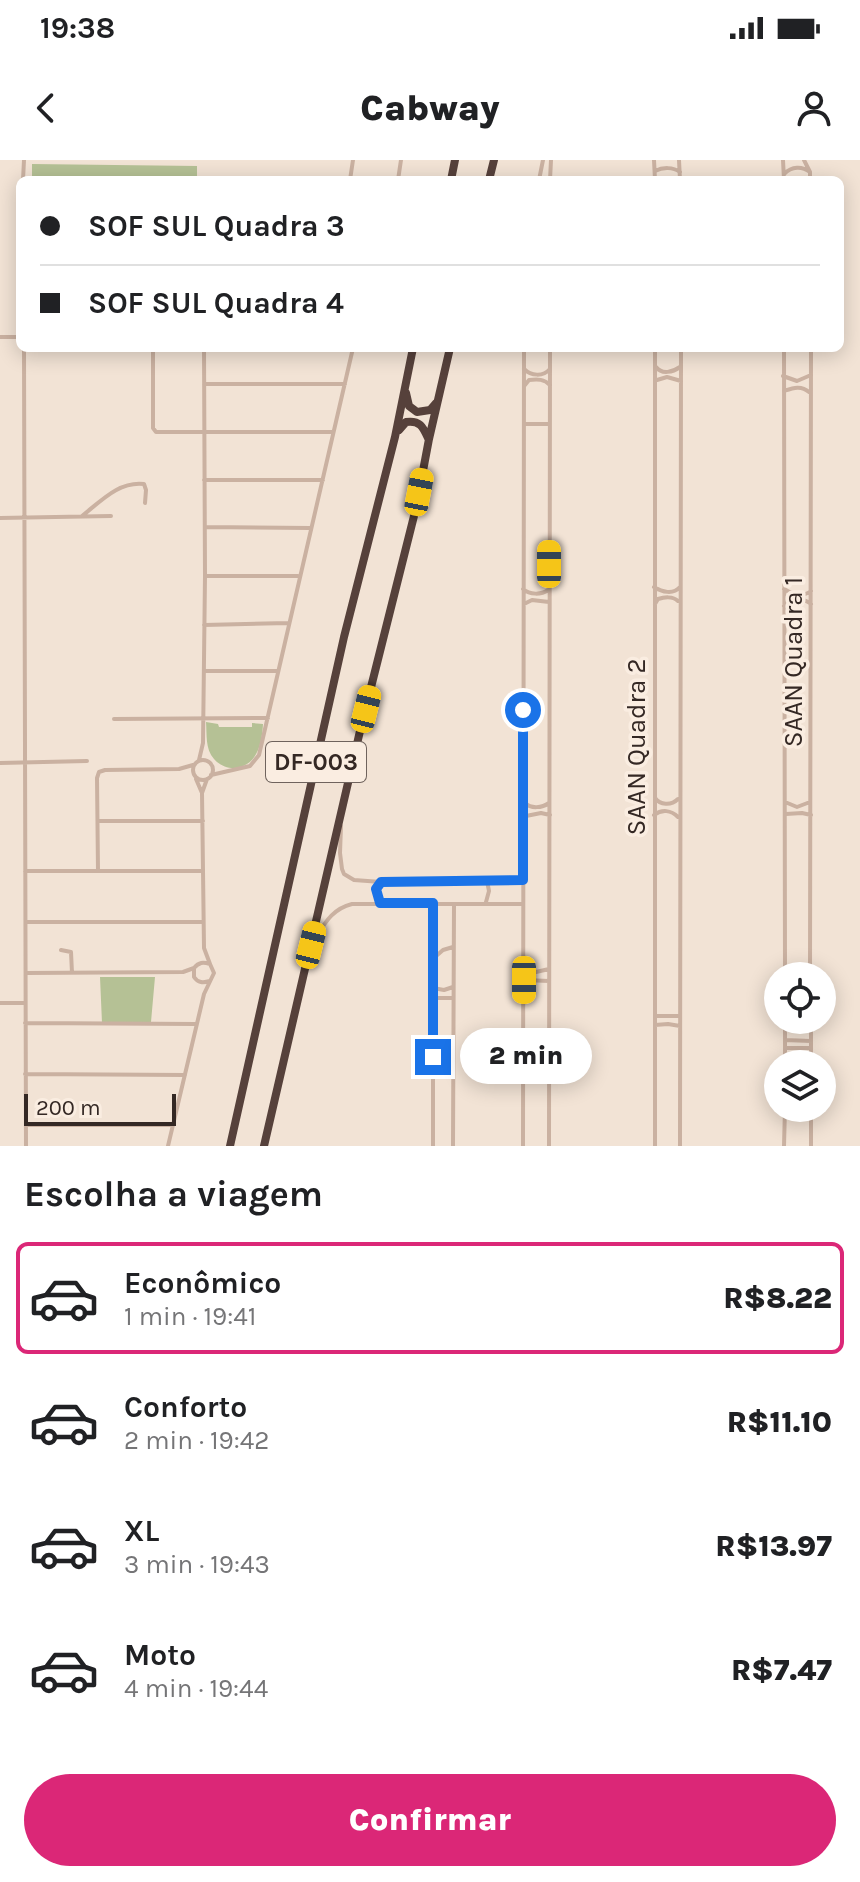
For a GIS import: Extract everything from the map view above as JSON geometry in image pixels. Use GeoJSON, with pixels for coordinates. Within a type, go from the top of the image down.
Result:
{"type":"FeatureCollection","features":[{"type":"Feature","properties":{"kind":"highway","name":"DF-003"},"geometry":{"type":"LineString","coordinates":[[230,1146],[344,637],[395,437],[412,352]]}},
{"type":"Feature","properties":{"kind":"highway","name":"DF-003"},"geometry":{"type":"LineString","coordinates":[[264,1146],[360,731],[416,508],[449,352]]}},
{"type":"Feature","properties":{"kind":"highway"},"geometry":{"type":"LineString","coordinates":[[406,388],[409,406],[417,412],[430,410],[440,395]]}},
{"type":"Feature","properties":{"kind":"highway"},"geometry":{"type":"LineString","coordinates":[[395,437],[402,425],[412,421],[421,425],[429,439]]}},
{"type":"Feature","properties":{"kind":"street"},"geometry":{"type":"LineString","coordinates":[[654,160],[655,176]]}},
{"type":"Feature","properties":{"kind":"street"},"geometry":{"type":"LineString","coordinates":[[804,160],[810,176]]}},
{"type":"Feature","properties":{"kind":"street"},"geometry":{"type":"LineString","coordinates":[[680,176],[681,161]]}},
{"type":"Feature","properties":{"kind":"street"},"geometry":{"type":"LineString","coordinates":[[655,171],[668,168],[680,172]]}},
{"type":"Feature","properties":{"kind":"street"},"geometry":{"type":"LineString","coordinates":[[785,176],[789,169],[806,169],[810,172]]}},
{"type":"Feature","properties":{"kind":"street"},"geometry":{"type":"LineString","coordinates":[[24,352],[26,1146]]}},
{"type":"Feature","properties":{"kind":"street"},"geometry":{"type":"LineString","coordinates":[[153,352],[153,428],[157,432],[334,432]]}},
{"type":"Feature","properties":{"kind":"street"},"geometry":{"type":"LineString","coordinates":[[98,871],[99,772],[179,769],[199,760],[203,743],[204,352]]}},
{"type":"Feature","properties":{"kind":"street"},"geometry":{"type":"LineString","coordinates":[[179,769],[201,780],[228,770],[245,768],[256,759],[352,352]]}},
{"type":"Feature","properties":{"kind":"street"},"geometry":{"type":"LineString","coordinates":[[523,1146],[524,352]]}},
{"type":"Feature","properties":{"kind":"street"},"geometry":{"type":"LineString","coordinates":[[549,1146],[550,352]]}},
{"type":"Feature","properties":{"kind":"street","name":"SAAN Quadra 2"},"geometry":{"type":"LineString","coordinates":[[655,352],[655,1146]]}},
{"type":"Feature","properties":{"kind":"street"},"geometry":{"type":"LineString","coordinates":[[680,1146],[681,352]]}},
{"type":"Feature","properties":{"kind":"street"},"geometry":{"type":"LineString","coordinates":[[784,352],[785,962]]}},
{"type":"Feature","properties":{"kind":"street","name":"SAAN Quadra 1"},"geometry":{"type":"LineString","coordinates":[[810,962],[811,352]]}},
{"type":"Feature","properties":{"kind":"street"},"geometry":{"type":"LineString","coordinates":[[655,365],[658,370],[669,372],[681,367]]}},
{"type":"Feature","properties":{"kind":"street"},"geometry":{"type":"LineString","coordinates":[[524,369],[532,374],[550,369]]}},
{"type":"Feature","properties":{"kind":"street"},"geometry":{"type":"LineString","coordinates":[[783,376],[797,381],[811,375]]}},
{"type":"Feature","properties":{"kind":"street"},"geometry":{"type":"LineString","coordinates":[[655,381],[667,377],[681,381]]}},
{"type":"Feature","properties":{"kind":"street"},"geometry":{"type":"LineString","coordinates":[[524,386],[529,380],[545,381],[550,385]]}},
{"type":"Feature","properties":{"kind":"street"},"geometry":{"type":"LineString","coordinates":[[204,384],[345,384]]}},
{"type":"Feature","properties":{"kind":"street"},"geometry":{"type":"LineString","coordinates":[[784,391],[798,387],[811,393]]}},
{"type":"Feature","properties":{"kind":"street"},"geometry":{"type":"LineString","coordinates":[[524,424],[550,424]]}},
{"type":"Feature","properties":{"kind":"street"},"geometry":{"type":"LineString","coordinates":[[204,480],[323,480]]}},
{"type":"Feature","properties":{"kind":"street"},"geometry":{"type":"LineString","coordinates":[[80,517],[127,484],[144,484],[145,503]]}},
{"type":"Feature","properties":{"kind":"street"},"geometry":{"type":"LineString","coordinates":[[0,518],[111,516]]}},
{"type":"Feature","properties":{"kind":"street"},"geometry":{"type":"LineString","coordinates":[[205,527],[311,528]]}},
{"type":"Feature","properties":{"kind":"street"},"geometry":{"type":"LineString","coordinates":[[205,576],[300,576]]}},
{"type":"Feature","properties":{"kind":"street"},"geometry":{"type":"LineString","coordinates":[[654,587],[667,592],[680,587]]}},
{"type":"Feature","properties":{"kind":"street"},"geometry":{"type":"LineString","coordinates":[[523,589],[534,594],[548,590]]}},
{"type":"Feature","properties":{"kind":"street"},"geometry":{"type":"LineString","coordinates":[[784,589],[795,594],[807,594],[811,590]]}},
{"type":"Feature","properties":{"kind":"street"},"geometry":{"type":"LineString","coordinates":[[655,605],[661,598],[677,599],[680,603]]}},
{"type":"Feature","properties":{"kind":"street"},"geometry":{"type":"LineString","coordinates":[[523,604],[532,600],[549,602]]}},
{"type":"Feature","properties":{"kind":"street"},"geometry":{"type":"LineString","coordinates":[[784,606],[797,600],[811,604]]}},
{"type":"Feature","properties":{"kind":"street"},"geometry":{"type":"LineString","coordinates":[[204,625],[288,623]]}},
{"type":"Feature","properties":{"kind":"street"},"geometry":{"type":"LineString","coordinates":[[204,671],[278,671]]}},
{"type":"Feature","properties":{"kind":"street"},"geometry":{"type":"LineString","coordinates":[[114,719],[268,718]]}},
{"type":"Feature","properties":{"kind":"street"},"geometry":{"type":"LineString","coordinates":[[202,793],[213,769],[203,743]]}},
{"type":"Feature","properties":{"kind":"street"},"geometry":{"type":"LineString","coordinates":[[199,760],[228,770]]}},
{"type":"Feature","properties":{"kind":"street"},"geometry":{"type":"LineString","coordinates":[[0,763],[87,761]]}},
{"type":"Feature","properties":{"kind":"street"},"geometry":{"type":"LineString","coordinates":[[168,1146],[196,1024],[204,994],[214,973],[204,948],[202,793],[193,765]]}},
{"type":"Feature","properties":{"kind":"street"},"geometry":{"type":"LineString","coordinates":[[653,796],[663,804],[680,798]]}},
{"type":"Feature","properties":{"kind":"street"},"geometry":{"type":"LineString","coordinates":[[523,801],[535,807],[550,803]]}},
{"type":"Feature","properties":{"kind":"street"},"geometry":{"type":"LineString","coordinates":[[785,802],[797,807],[810,802]]}},
{"type":"Feature","properties":{"kind":"street"},"geometry":{"type":"LineString","coordinates":[[654,815],[659,811],[673,812],[680,819]]}},
{"type":"Feature","properties":{"kind":"street"},"geometry":{"type":"LineString","coordinates":[[523,821],[534,813],[550,815]]}},
{"type":"Feature","properties":{"kind":"street"},"geometry":{"type":"LineString","coordinates":[[785,814],[811,815]]}},
{"type":"Feature","properties":{"kind":"street"},"geometry":{"type":"LineString","coordinates":[[341,818],[340,858],[344,874],[354,880],[523,880]]}},
{"type":"Feature","properties":{"kind":"street"},"geometry":{"type":"LineString","coordinates":[[98,821],[203,821]]}},
{"type":"Feature","properties":{"kind":"street"},"geometry":{"type":"LineString","coordinates":[[25,871],[203,871]]}},
{"type":"Feature","properties":{"kind":"street"},"geometry":{"type":"LineString","coordinates":[[484,903],[489,891],[487,881]]}},
{"type":"Feature","properties":{"kind":"street"},"geometry":{"type":"LineString","coordinates":[[380,903],[376,889],[381,882]]}},
{"type":"Feature","properties":{"kind":"street"},"geometry":{"type":"LineString","coordinates":[[433,903],[433,1146]]}},
{"type":"Feature","properties":{"kind":"street"},"geometry":{"type":"LineString","coordinates":[[311,945],[330,916],[339,908],[352,904],[523,904]]}},
{"type":"Feature","properties":{"kind":"street"},"geometry":{"type":"LineString","coordinates":[[453,1146],[454,904]]}},
{"type":"Feature","properties":{"kind":"street"},"geometry":{"type":"LineString","coordinates":[[26,922],[203,922]]}},
{"type":"Feature","properties":{"kind":"street"},"geometry":{"type":"LineString","coordinates":[[434,958],[443,950],[453,947]]}},
{"type":"Feature","properties":{"kind":"street"},"geometry":{"type":"LineString","coordinates":[[194,977],[204,948]]}},
{"type":"Feature","properties":{"kind":"street"},"geometry":{"type":"LineString","coordinates":[[61,950],[71,952],[72,973]]}},
{"type":"Feature","properties":{"kind":"street"},"geometry":{"type":"LineString","coordinates":[[26,973],[183,972],[204,962],[210,964]]}},
{"type":"Feature","properties":{"kind":"street"},"geometry":{"type":"LineString","coordinates":[[524,970],[536,972],[549,969]]}},
{"type":"Feature","properties":{"kind":"street"},"geometry":{"type":"LineString","coordinates":[[183,972],[199,982],[204,994]]}},
{"type":"Feature","properties":{"kind":"street"},"geometry":{"type":"LineString","coordinates":[[524,980],[549,981]]}},
{"type":"Feature","properties":{"kind":"street"},"geometry":{"type":"LineString","coordinates":[[199,982],[210,981]]}},
{"type":"Feature","properties":{"kind":"street"},"geometry":{"type":"LineString","coordinates":[[433,988],[444,990],[453,987]]}},
{"type":"Feature","properties":{"kind":"street"},"geometry":{"type":"LineString","coordinates":[[433,998],[453,998]]}},
{"type":"Feature","properties":{"kind":"street"},"geometry":{"type":"LineString","coordinates":[[0,1003],[24,1003]]}},
{"type":"Feature","properties":{"kind":"street"},"geometry":{"type":"LineString","coordinates":[[655,1016],[681,1016]]}},
{"type":"Feature","properties":{"kind":"street"},"geometry":{"type":"LineString","coordinates":[[25,1023],[196,1024]]}},
{"type":"Feature","properties":{"kind":"street"},"geometry":{"type":"LineString","coordinates":[[655,1025],[680,1026]]}},
{"type":"Feature","properties":{"kind":"street"},"geometry":{"type":"LineString","coordinates":[[785,1034],[785,1048],[811,1048],[811,1034]]}},
{"type":"Feature","properties":{"kind":"street"},"geometry":{"type":"LineString","coordinates":[[785,1040],[811,1041]]}},
{"type":"Feature","properties":{"kind":"street"},"geometry":{"type":"LineString","coordinates":[[25,1074],[185,1075]]}},
{"type":"Feature","properties":{"kind":"street"},"geometry":{"type":"LineString","coordinates":[[784,1146],[785,1122]]}},
{"type":"Feature","properties":{"kind":"street"},"geometry":{"type":"LineString","coordinates":[[811,1122],[811,1146]]}},
{"type":"Feature","properties":{"kind":"street"},"geometry":{"type":"LineString","coordinates":[[26,1125],[173,1125]]}},
{"type":"Feature","properties":{"kind":"green space"},"geometry":{"type":"Polygon","coordinates":[[[32,164],[197,166],[197,176],[32,176],[32,164]]]}},
{"type":"Feature","properties":{"kind":"green space"},"geometry":{"type":"Polygon","coordinates":[[[206,722],[218,724],[219,727],[263,724],[260,745],[254,758],[236,768],[218,763],[209,751],[206,722]]]}},
{"type":"Feature","properties":{"kind":"green space"},"geometry":{"type":"Polygon","coordinates":[[[100,977],[155,977],[151,1022],[102,1023],[100,977]]]}},
{"type":"Feature","properties":{"kind":"route"},"geometry":{"type":"LineString","coordinates":[[433,1057],[433,903],[380,903],[376,889],[381,882],[523,880],[523,710]]}}]}
